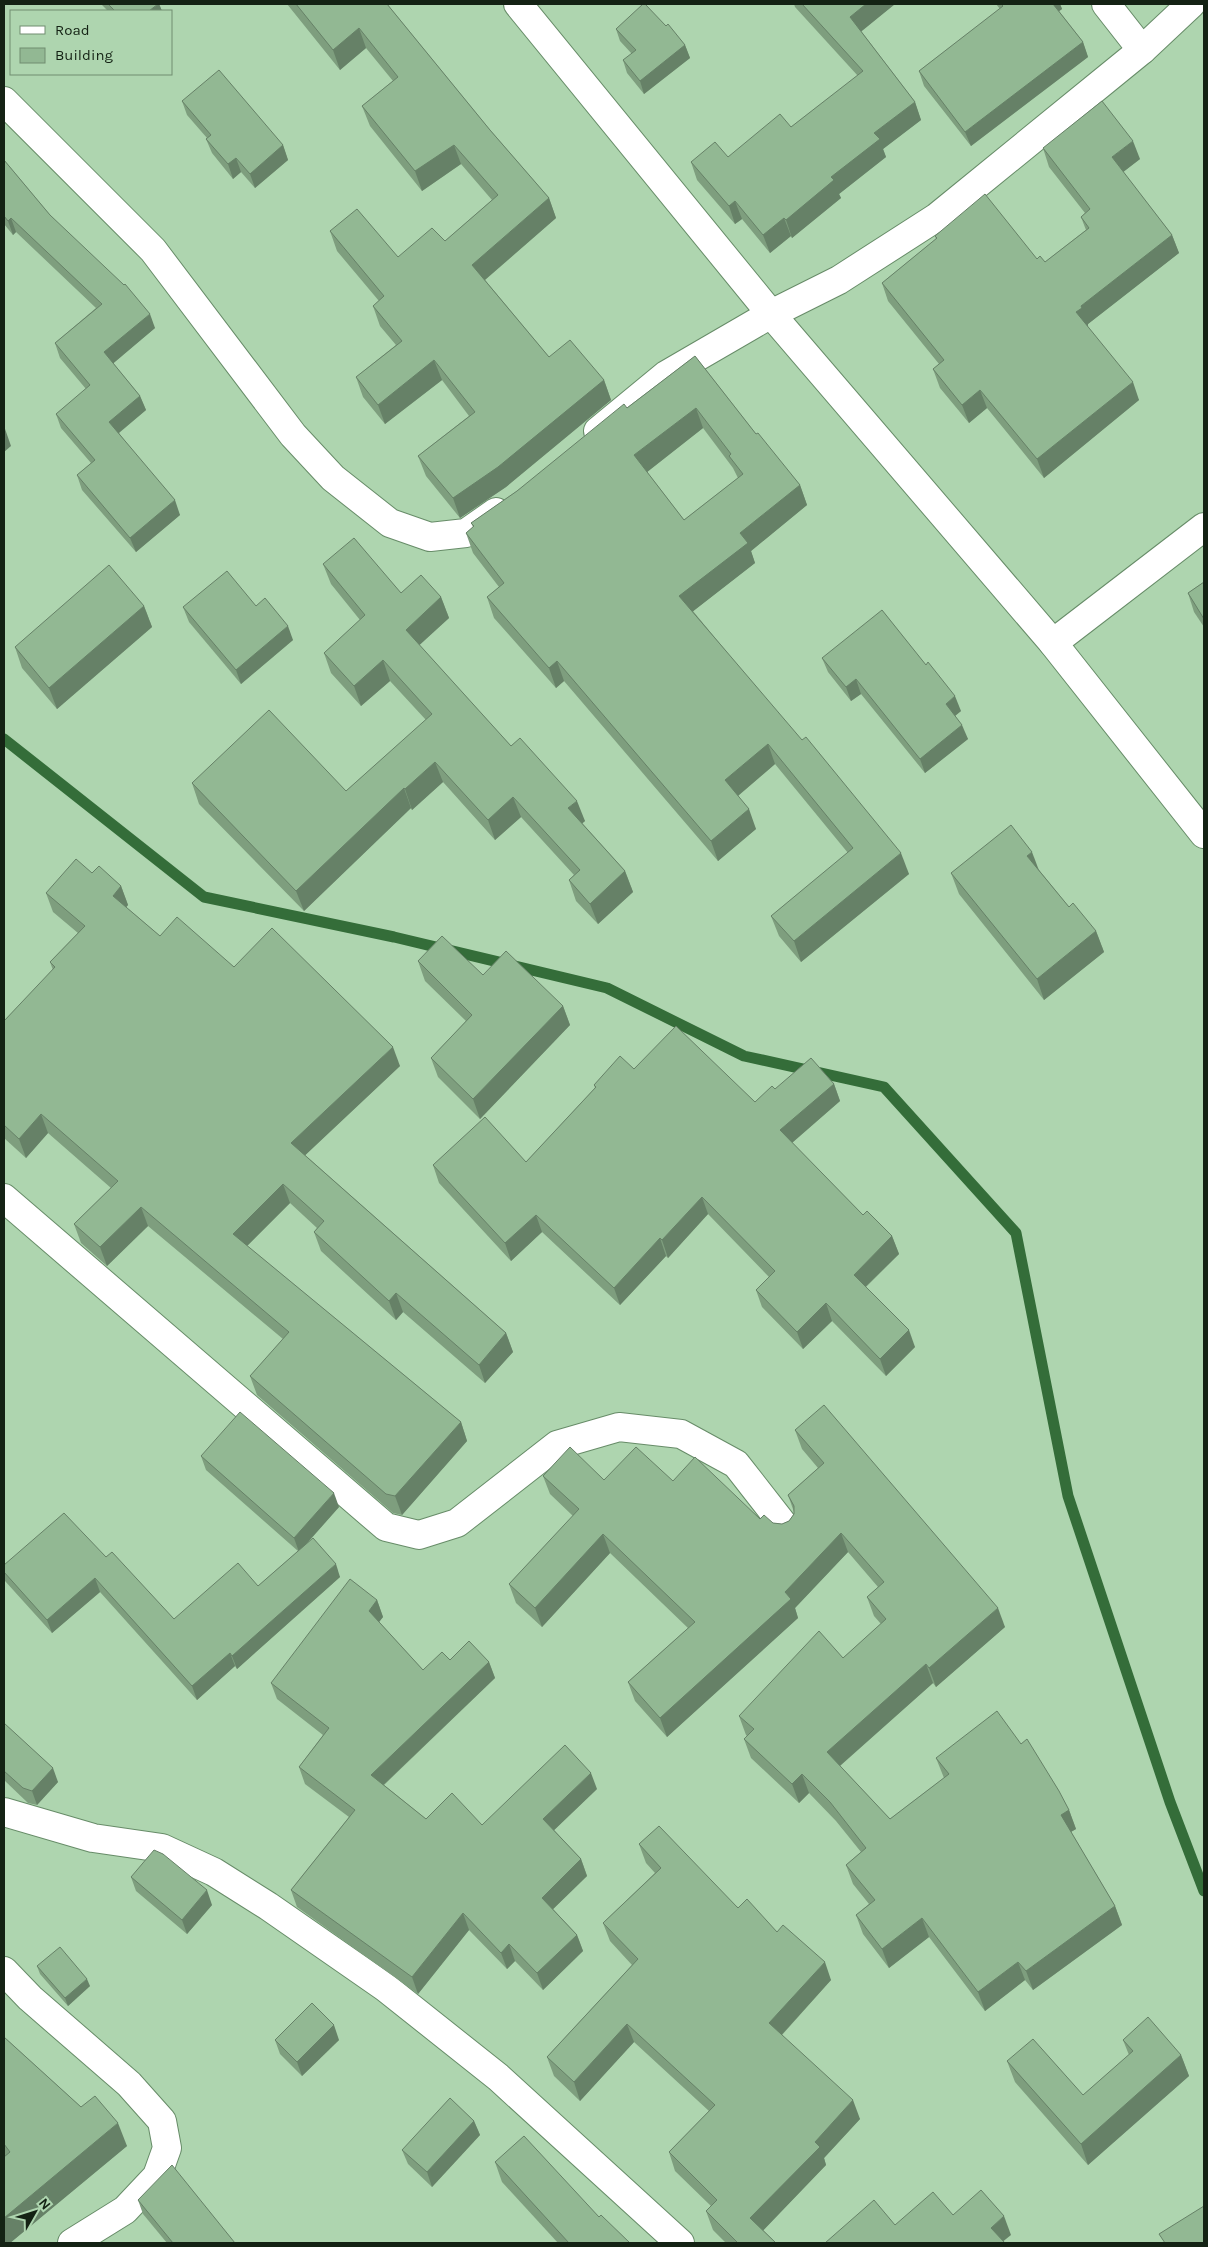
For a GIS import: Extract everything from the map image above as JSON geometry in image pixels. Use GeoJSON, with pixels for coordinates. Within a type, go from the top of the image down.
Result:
{"type":"FeatureCollection","features":[{"type":"Feature","properties":{"kind":"street"},"geometry":{"type":"LineString","coordinates":[[518,4],[771,314],[1053,644],[1204,834]]}},
{"type":"Feature","properties":{"kind":"street"},"geometry":{"type":"LineString","coordinates":[[1106,4],[1142,50]]}},
{"type":"Feature","properties":{"kind":"street"},"geometry":{"type":"LineString","coordinates":[[575,450],[666,375],[771,314],[839,280],[937,217],[1142,50],[1191,4]]}},
{"type":"Feature","properties":{"kind":"street"},"geometry":{"type":"LineString","coordinates":[[4,101],[153,250],[293,435],[333,478],[390,523],[430,537],[466,532],[515,499]]}},
{"type":"Feature","properties":{"kind":"street"},"geometry":{"type":"LineString","coordinates":[[1053,644],[1204,527]]}},
{"type":"Feature","properties":{"kind":"street"},"geometry":{"type":"LineString","coordinates":[[4,1198],[386,1528],[419,1535],[457,1523],[557,1445],[619,1427],[681,1434],[736,1464],[786,1528]]}},
{"type":"Feature","properties":{"kind":"street"},"geometry":{"type":"LineString","coordinates":[[4,1812],[93,1838],[162,1848],[214,1872],[268,1906],[386,1988],[498,2077],[680,2243]]}},
{"type":"Feature","properties":{"kind":"street"},"geometry":{"type":"LineString","coordinates":[[4,1971],[30,1998],[129,2084],[162,2121],[167,2148],[157,2176],[125,2210],[72,2243]]}},
{"type":"Feature","properties":{"kind":"building"},"geometry":{"type":"Polygon","coordinates":[[[108,4],[158,4],[150,10],[114,10],[108,4]]]}},
{"type":"Feature","properties":{"kind":"building"},"geometry":{"type":"Polygon","coordinates":[[[296,4],[387,4],[490,130],[549,198],[472,265],[549,357],[570,340],[604,380],[498,467],[453,498],[418,456],[475,412],[434,360],[378,405],[356,377],[402,341],[373,306],[384,296],[330,231],[357,209],[398,257],[432,228],[445,241],[498,195],[454,145],[415,171],[362,106],[398,77],[359,28],[333,50],[296,4]]]}},
{"type":"Feature","properties":{"kind":"building"},"geometry":{"type":"Polygon","coordinates":[[[643,4],[666,26],[668,24],[685,45],[640,81],[623,60],[636,50],[616,29],[643,4]]]}},
{"type":"Feature","properties":{"kind":"building"},"geometry":{"type":"Polygon","coordinates":[[[802,4],[866,4],[850,17],[915,102],[874,133],[880,139],[831,177],[834,180],[786,220],[784,218],[763,235],[735,201],[729,206],[691,162],[715,142],[728,157],[780,114],[791,127],[863,71],[802,4]]]}},
{"type":"Feature","properties":{"kind":"building"},"geometry":{"type":"Polygon","coordinates":[[[1001,4],[1053,4],[1083,42],[965,132],[919,71],[1003,6],[1001,4]]]}},
{"type":"Feature","properties":{"kind":"building"},"geometry":{"type":"Polygon","coordinates":[[[219,70],[283,145],[250,174],[236,158],[228,164],[206,139],[211,135],[182,101],[219,70]]]}},
{"type":"Feature","properties":{"kind":"building"},"geometry":{"type":"Polygon","coordinates":[[[1102,101],[1133,141],[1112,157],[1172,235],[1081,306],[1082,308],[1076,312],[1133,382],[1037,459],[980,390],[962,405],[933,369],[944,360],[882,283],[937,238],[935,236],[985,194],[1037,259],[1040,256],[1045,262],[1089,228],[1081,217],[1090,209],[1043,148],[1102,101]]]}},
{"type":"Feature","properties":{"kind":"building"},"geometry":{"type":"Polygon","coordinates":[[[4,160],[50,215],[125,284],[150,314],[104,352],[140,396],[109,422],[175,500],[130,538],[77,475],[95,460],[56,414],[90,385],[55,343],[102,304],[11,218],[8,221],[4,216],[4,160]]]}},
{"type":"Feature","properties":{"kind":"building"},"geometry":{"type":"Polygon","coordinates":[[[695,356],[756,434],[758,433],[800,485],[740,533],[748,543],[679,596],[802,740],[806,737],[901,853],[794,941],[771,916],[853,848],[768,744],[725,780],[749,809],[711,841],[557,661],[549,668],[487,597],[504,583],[466,533],[474,526],[471,523],[517,491],[624,404],[627,408],[695,356]],[[696,408],[634,455],[684,520],[743,474],[729,456],[731,454],[696,408]]]}},
{"type":"Feature","properties":{"kind":"building"},"geometry":{"type":"Polygon","coordinates":[[[354,538],[401,593],[421,575],[441,597],[406,630],[511,746],[520,738],[577,801],[568,808],[625,871],[590,904],[569,880],[580,870],[513,797],[488,820],[435,762],[404,788],[296,891],[192,783],[269,710],[346,791],[432,714],[383,660],[354,686],[324,653],[365,615],[323,564],[354,538]]]}},
{"type":"Feature","properties":{"kind":"building"},"geometry":{"type":"Polygon","coordinates":[[[109,565],[144,606],[49,688],[15,647],[109,565]]]}},
{"type":"Feature","properties":{"kind":"building"},"geometry":{"type":"Polygon","coordinates":[[[227,571],[256,606],[265,598],[288,626],[236,670],[183,607],[227,571]]]}},
{"type":"Feature","properties":{"kind":"building"},"geometry":{"type":"Polygon","coordinates":[[[1204,582],[1204,619],[1188,593],[1204,582]]]}},
{"type":"Feature","properties":{"kind":"building"},"geometry":{"type":"Polygon","coordinates":[[[882,610],[926,665],[928,662],[955,696],[946,704],[962,725],[920,759],[856,679],[846,687],[822,658],[882,610]]]}},
{"type":"Feature","properties":{"kind":"building"},"geometry":{"type":"Polygon","coordinates":[[[1011,825],[1032,852],[1027,856],[1069,907],[1073,903],[1096,931],[1037,979],[951,873],[1011,825]]]}},
{"type":"Feature","properties":{"kind":"building"},"geometry":{"type":"Polygon","coordinates":[[[76,859],[92,873],[99,866],[121,886],[113,896],[160,936],[177,917],[234,967],[272,928],[393,1047],[291,1143],[506,1333],[479,1365],[396,1293],[389,1301],[314,1232],[324,1221],[283,1184],[233,1234],[461,1422],[395,1496],[386,1494],[250,1376],[289,1332],[141,1207],[100,1247],[74,1224],[118,1181],[41,1114],[19,1139],[4,1125],[4,1021],[55,967],[50,962],[85,926],[46,893],[76,859]]]}},
{"type":"Feature","properties":{"kind":"building"},"geometry":{"type":"Polygon","coordinates":[[[442,936],[483,975],[506,951],[563,1006],[473,1099],[431,1058],[472,1015],[418,961],[442,936]]]}},
{"type":"Feature","properties":{"kind":"building"},"geometry":{"type":"Polygon","coordinates":[[[676,1026],[755,1102],[772,1086],[775,1089],[811,1058],[834,1084],[780,1130],[863,1215],[867,1211],[892,1236],[854,1275],[909,1330],[880,1359],[826,1303],[797,1332],[756,1290],[775,1271],[702,1197],[662,1240],[660,1238],[614,1288],[536,1215],[505,1243],[433,1165],[485,1117],[526,1162],[596,1087],[594,1085],[620,1056],[634,1069],[676,1026]]]}},
{"type":"Feature","properties":{"kind":"building"},"geometry":{"type":"Polygon","coordinates":[[[824,1405],[998,1608],[929,1668],[926,1664],[827,1752],[890,1819],[949,1774],[936,1758],[997,1711],[1021,1744],[1027,1739],[1059,1791],[1069,1810],[1061,1815],[1115,1906],[1026,1971],[1018,1962],[978,1992],[922,1918],[882,1949],[856,1915],[875,1900],[846,1865],[866,1848],[830,1802],[802,1774],[792,1784],[744,1739],[754,1729],[739,1716],[819,1631],[843,1658],[886,1619],[867,1597],[884,1582],[841,1533],[785,1592],[791,1599],[660,1718],[628,1682],[695,1622],[603,1534],[535,1608],[509,1584],[579,1509],[543,1476],[570,1447],[604,1480],[636,1447],[673,1481],[695,1457],[760,1519],[764,1515],[773,1523],[782,1524],[789,1521],[794,1514],[794,1506],[788,1495],[824,1463],[795,1430],[824,1405]]]}},
{"type":"Feature","properties":{"kind":"building"},"geometry":{"type":"Polygon","coordinates":[[[240,1412],[334,1493],[294,1538],[201,1456],[240,1412]]]}},
{"type":"Feature","properties":{"kind":"building"},"geometry":{"type":"Polygon","coordinates":[[[64,1513],[106,1557],[112,1552],[174,1619],[238,1563],[258,1586],[313,1538],[336,1564],[232,1656],[230,1653],[192,1686],[95,1578],[47,1620],[4,1572],[4,1565],[64,1513]]]}},
{"type":"Feature","properties":{"kind":"building"},"geometry":{"type":"Polygon","coordinates":[[[350,1579],[377,1600],[369,1611],[423,1670],[442,1652],[450,1660],[469,1641],[489,1662],[371,1775],[426,1819],[452,1793],[482,1825],[565,1745],[591,1773],[543,1819],[581,1859],[542,1898],[577,1935],[537,1973],[509,1944],[501,1953],[463,1913],[412,1977],[291,1890],[355,1810],[299,1767],[329,1728],[271,1683],[350,1579]]]}},
{"type":"Feature","properties":{"kind":"building"},"geometry":{"type":"Polygon","coordinates":[[[4,1723],[53,1768],[32,1791],[23,1788],[4,1771],[4,1723]]]}},
{"type":"Feature","properties":{"kind":"building"},"geometry":{"type":"Polygon","coordinates":[[[659,1826],[738,1908],[747,1899],[777,1932],[783,1925],[825,1962],[769,2023],[853,2100],[815,2142],[820,2147],[750,2218],[776,2243],[738,2243],[706,2211],[717,2200],[669,2152],[715,2105],[627,2024],[574,2082],[547,2057],[638,1959],[603,1923],[661,1868],[639,1844],[659,1826]]]}},
{"type":"Feature","properties":{"kind":"building"},"geometry":{"type":"Polygon","coordinates":[[[154,1850],[163,1854],[207,1890],[182,1920],[131,1877],[154,1850]]]}},
{"type":"Feature","properties":{"kind":"building"},"geometry":{"type":"Polygon","coordinates":[[[60,1947],[87,1979],[65,1998],[37,1966],[60,1947]]]}},
{"type":"Feature","properties":{"kind":"building"},"geometry":{"type":"Polygon","coordinates":[[[312,2003],[334,2025],[297,2062],[275,2040],[312,2003]]]}},
{"type":"Feature","properties":{"kind":"building"},"geometry":{"type":"Polygon","coordinates":[[[1148,2017],[1181,2055],[1081,2144],[1007,2061],[1033,2039],[1083,2095],[1133,2051],[1123,2040],[1148,2017]]]}},
{"type":"Feature","properties":{"kind":"building"},"geometry":{"type":"Polygon","coordinates":[[[4,2037],[81,2107],[95,2096],[118,2123],[4,2218],[4,2157],[10,2152],[4,2144],[4,2037]]]}},
{"type":"Feature","properties":{"kind":"building"},"geometry":{"type":"Polygon","coordinates":[[[450,2098],[474,2121],[427,2172],[402,2150],[450,2098]]]}},
{"type":"Feature","properties":{"kind":"building"},"geometry":{"type":"Polygon","coordinates":[[[524,2136],[599,2217],[601,2215],[630,2243],[569,2243],[495,2162],[524,2136]]]}},
{"type":"Feature","properties":{"kind":"building"},"geometry":{"type":"Polygon","coordinates":[[[172,2165],[235,2243],[173,2243],[138,2200],[172,2165]]]}},
{"type":"Feature","properties":{"kind":"building"},"geometry":{"type":"Polygon","coordinates":[[[981,2190],[1004,2216],[991,2228],[1005,2243],[825,2243],[874,2200],[895,2225],[933,2192],[953,2215],[981,2190]]]}},
{"type":"Feature","properties":{"kind":"building"},"geometry":{"type":"Polygon","coordinates":[[[1204,2206],[1204,2243],[1165,2243],[1159,2234],[1204,2206]]]}},
{"type":"Feature","properties":{"kind":"waterway"},"geometry":{"type":"LineString","coordinates":[[4,739],[204,897],[394,937],[607,988],[744,1056],[884,1087],[1016,1233],[1068,1496],[1170,1802],[1204,1891]]}}]}
